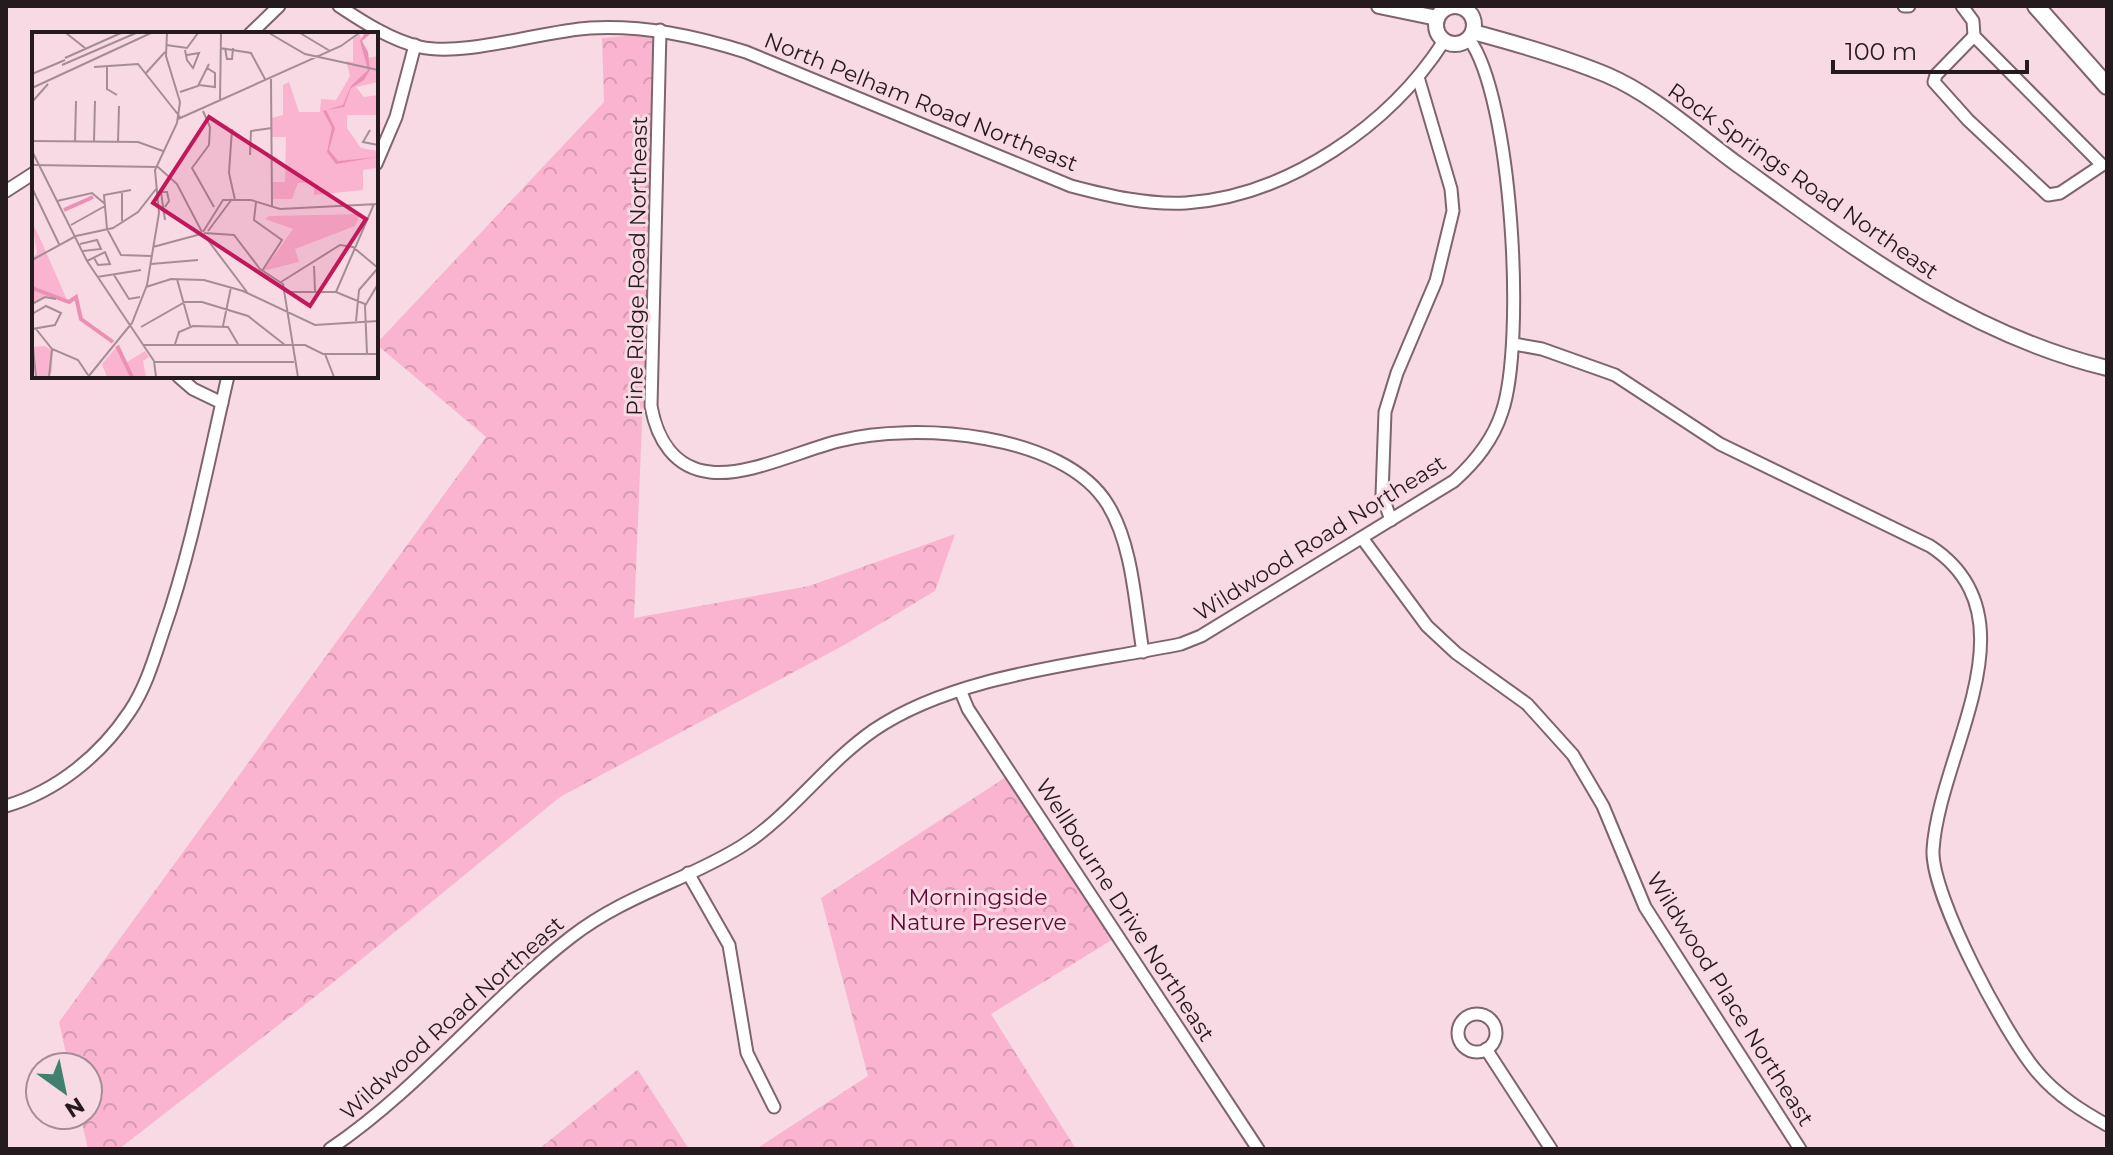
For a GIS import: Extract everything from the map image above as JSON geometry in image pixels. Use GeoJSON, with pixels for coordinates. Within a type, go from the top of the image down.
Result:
{"type":"FeatureCollection","features":[{"type":"Feature","properties":{"kind":"main road"},"geometry":{"type":"LineString","coordinates":[[2036,6],[2107,86]]}},
{"type":"Feature","properties":{"kind":"street"},"geometry":{"type":"LineString","coordinates":[[252,32],[279,6]]}},
{"type":"Feature","properties":{"kind":"street","name":"North Pelham Road Northeast"},"geometry":{"type":"LineString","coordinates":[[339,6],[384,33],[424,48],[477,45],[590,28],[660,30],[746,52],[1071,186],[1112,197],[1154,203],[1222,198],[1287,176],[1357,132],[1418,77],[1444,41]]}},
{"type":"Feature","properties":{"kind":"street"},"geometry":{"type":"LineString","coordinates":[[1379,6],[1437,18]]}},
{"type":"Feature","properties":{"kind":"street"},"geometry":{"type":"LineString","coordinates":[[1962,6],[1973,21],[1974,36],[2102,165],[2060,193],[2048,195],[1937,89],[1936,75],[1974,36]]}},
{"type":"Feature","properties":{"kind":"street"},"geometry":{"type":"LineString","coordinates":[[1466,7],[1474,20],[1471,36],[1457,44],[1444,41],[1437,31],[1437,18],[1447,8],[1466,7]]}},
{"type":"Feature","properties":{"kind":"street","name":"Pine Ridge Road Northeast"},"geometry":{"type":"LineString","coordinates":[[660,30],[651,406],[655,428],[665,447],[688,465],[715,473],[735,471],[840,440],[896,433],[978,438],[1058,461],[1092,484],[1115,519],[1143,652]]}},
{"type":"Feature","properties":{"kind":"street","name":"Wildwood Road Northeast"},"geometry":{"type":"LineString","coordinates":[[330,1149],[426,1074],[570,938],[625,902],[728,855],[755,838],[839,757],[873,731],[915,708],[961,692],[1143,652],[1201,636],[1454,481],[1484,450],[1503,408],[1514,344],[1513,261],[1501,152],[1485,67],[1471,36]]}},
{"type":"Feature","properties":{"kind":"street","name":"Rock Springs Road Northeast"},"geometry":{"type":"LineString","coordinates":[[1471,36],[1608,75],[1656,105],[1886,271],[1930,298],[2001,331],[2107,368]]}},
{"type":"Feature","properties":{"kind":"street"},"geometry":{"type":"LineString","coordinates":[[378,159],[396,117],[415,45]]}},
{"type":"Feature","properties":{"kind":"street"},"geometry":{"type":"LineString","coordinates":[[1391,520],[1382,495],[1385,412],[1397,373],[1436,281],[1453,211],[1451,189],[1418,77]]}},
{"type":"Feature","properties":{"kind":"street"},"geometry":{"type":"LineString","coordinates":[[6,191],[32,174]]}},
{"type":"Feature","properties":{"kind":"street"},"geometry":{"type":"LineString","coordinates":[[1514,344],[1542,349],[1615,375],[1720,444],[1930,546],[1959,569],[1978,603],[1983,639],[1935,836],[1936,881],[2024,1056],[2058,1093],[2107,1125]]}},
{"type":"Feature","properties":{"kind":"street"},"geometry":{"type":"LineString","coordinates":[[180,378],[193,389],[222,403]]}},
{"type":"Feature","properties":{"kind":"street"},"geometry":{"type":"LineString","coordinates":[[6,806],[40,793],[84,763],[115,732],[136,700],[173,603],[228,378]]}},
{"type":"Feature","properties":{"kind":"street","name":"Wildwood Place Northeast"},"geometry":{"type":"LineString","coordinates":[[1362,538],[1427,626],[1456,653],[1527,704],[1573,755],[1603,806],[1645,907],[1800,1149]]}},
{"type":"Feature","properties":{"kind":"street","name":"Wellbourne Drive Northeast"},"geometry":{"type":"LineString","coordinates":[[961,692],[968,709],[1258,1149]]}},
{"type":"Feature","properties":{"kind":"street"},"geometry":{"type":"LineString","coordinates":[[688,873],[729,945],[747,1053],[774,1107]]}},
{"type":"Feature","properties":{"kind":"street"},"geometry":{"type":"LineString","coordinates":[[1486,1049],[1551,1149]]}},
{"type":"Feature","properties":{"kind":"green space"},"geometry":{"type":"Polygon","coordinates":[[[658,33],[634,618],[809,586],[955,534],[935,591],[846,644],[560,797],[330,985],[119,1149],[88,1149],[84,1131],[104,1131],[104,1051],[65,1051],[59,1022],[486,437],[378,346],[378,342],[604,102],[602,38],[658,33]]]}},
{"type":"Feature","properties":{"kind":"green space","name":"Morningside Nature Preserve"},"geometry":{"type":"Polygon","coordinates":[[[1012,773],[1120,935],[991,1014],[1076,1149],[756,1149],[868,1076],[821,898],[1012,773]]]}},
{"type":"Feature","properties":{"kind":"green space"},"geometry":{"type":"Polygon","coordinates":[[[637,1070],[689,1149],[539,1149],[637,1070]]]}}]}
